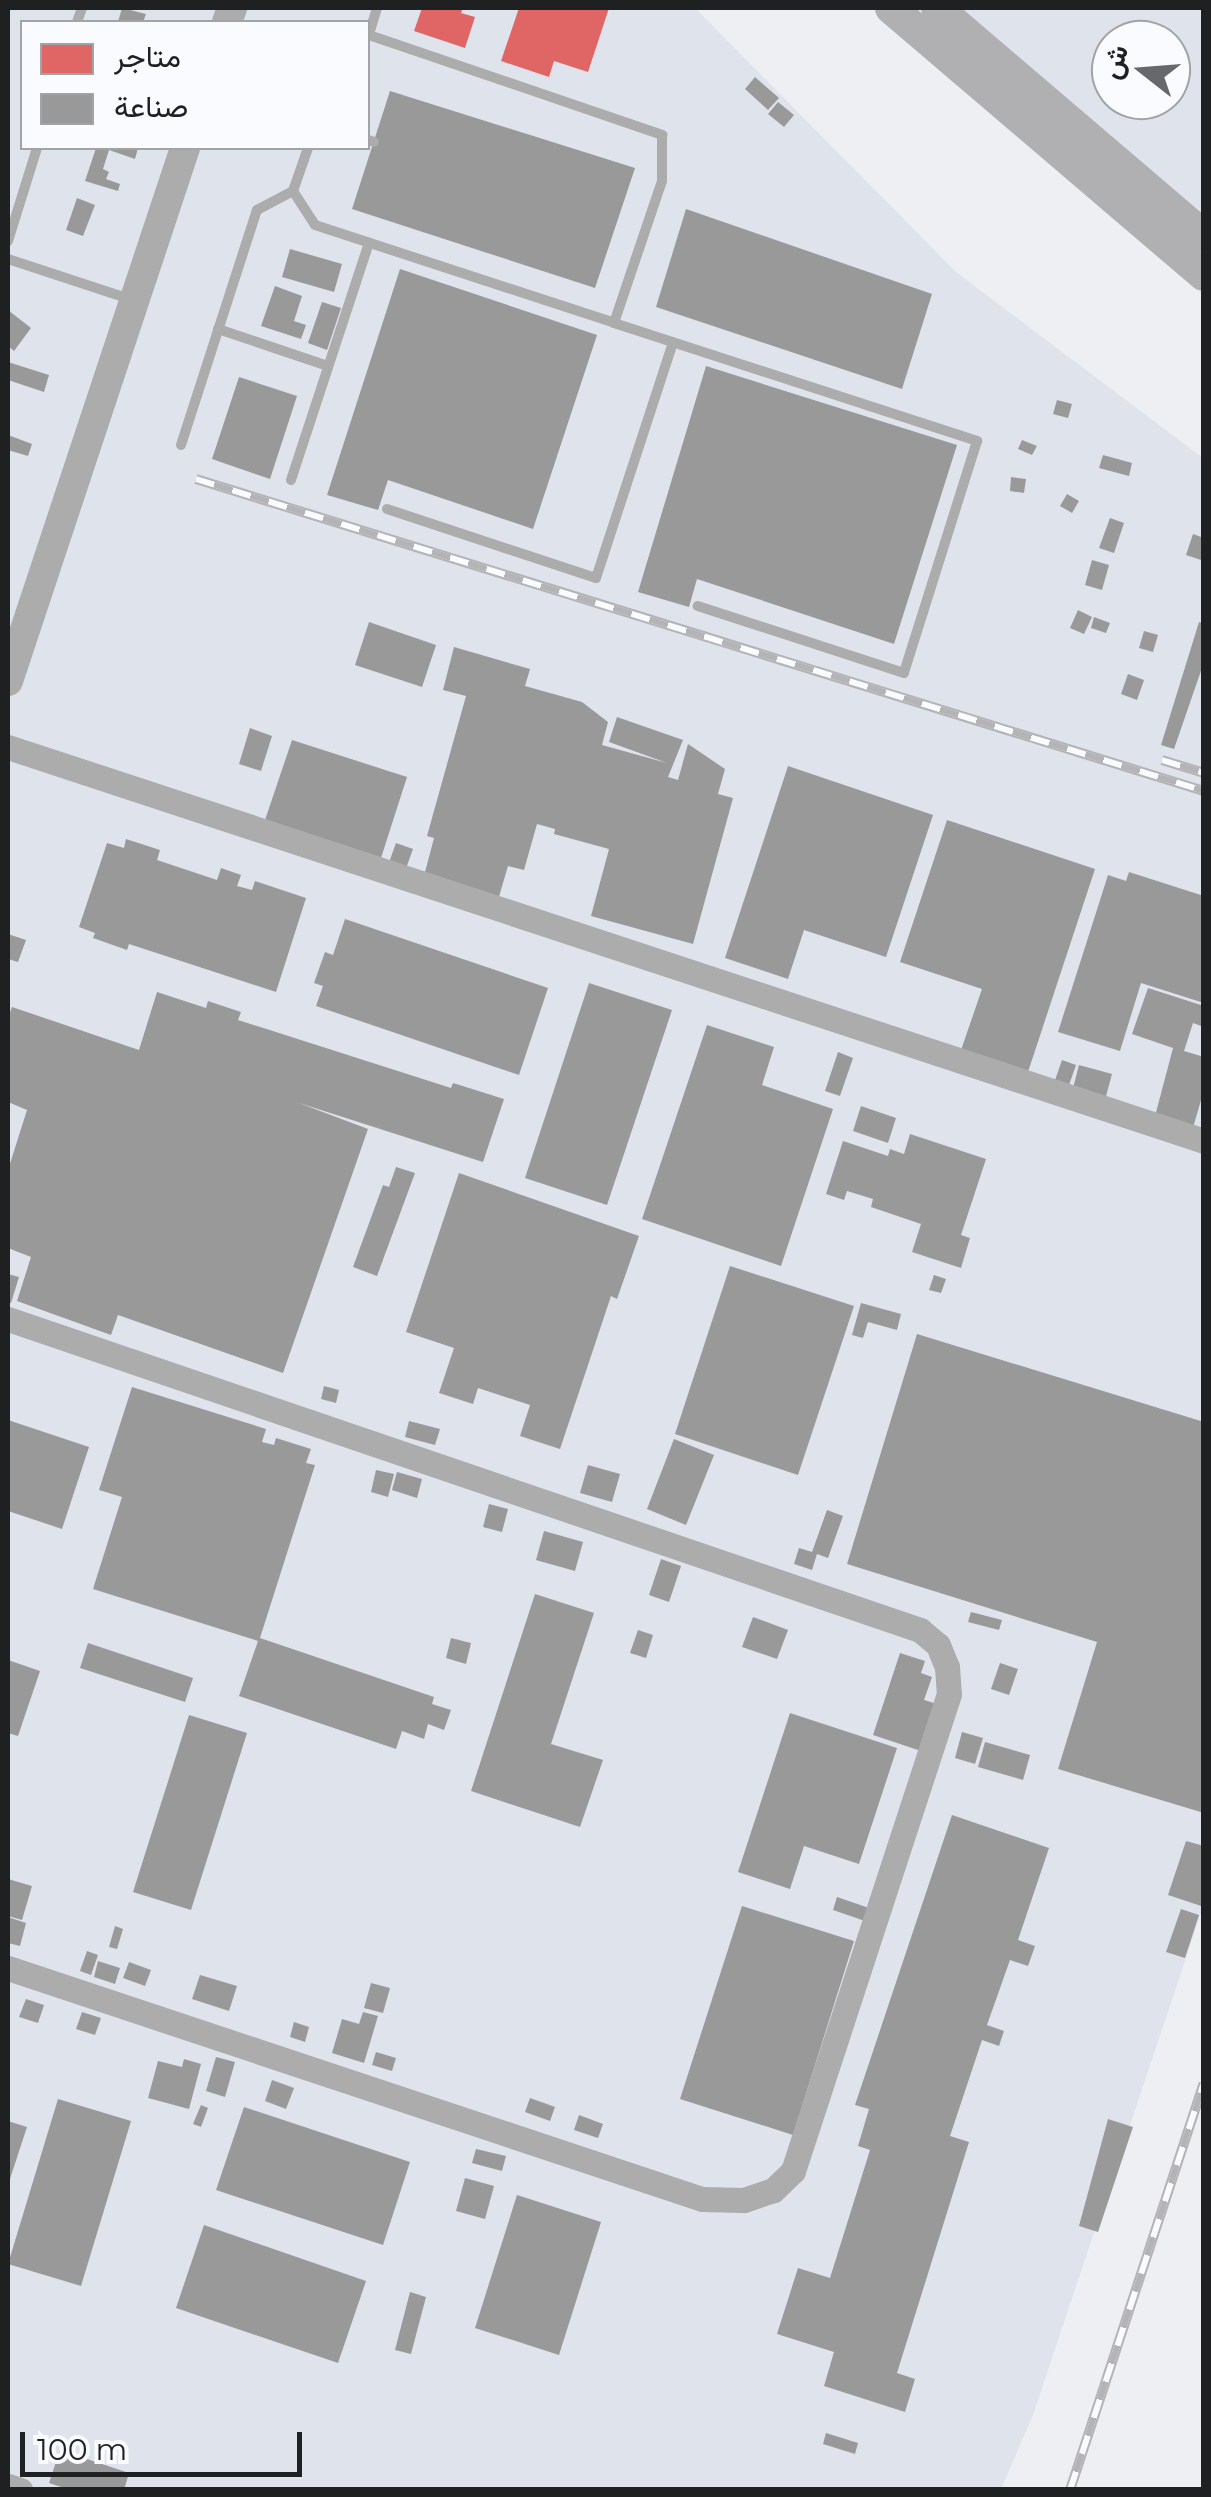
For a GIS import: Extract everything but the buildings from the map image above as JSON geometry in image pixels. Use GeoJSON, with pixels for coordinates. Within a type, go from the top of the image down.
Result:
{"type":"FeatureCollection","features":[{"type":"Feature","properties":{"kind":"main road"},"geometry":{"type":"LineString","coordinates":[[890,8],[1204,275]]}},
{"type":"Feature","properties":{"kind":"main road"},"geometry":{"type":"LineString","coordinates":[[937,8],[1204,236]]}},
{"type":"Feature","properties":{"kind":"main road"},"geometry":{"type":"LineString","coordinates":[[8,681],[184,150]]}},
{"type":"Feature","properties":{"kind":"street"},"geometry":{"type":"LineString","coordinates":[[8,747],[1204,1141]]}},
{"type":"Feature","properties":{"kind":"street"},"geometry":{"type":"LineString","coordinates":[[8,1318],[920,1630],[938,1645],[947,1667],[948,1694],[793,2170],[773,2190],[744,2200],[702,2198],[8,1968]]}},
{"type":"Feature","properties":{"kind":"street"},"geometry":{"type":"LineString","coordinates":[[8,2486],[20,2490]]}},
{"type":"Feature","properties":{"kind":"lane"},"geometry":{"type":"LineString","coordinates":[[370,36],[662,135],[662,181],[614,323]]}},
{"type":"Feature","properties":{"kind":"lane"},"geometry":{"type":"LineString","coordinates":[[8,241],[37,150]]}},
{"type":"Feature","properties":{"kind":"lane"},"geometry":{"type":"LineString","coordinates":[[181,445],[256,210],[293,191],[307,150]]}},
{"type":"Feature","properties":{"kind":"lane"},"geometry":{"type":"LineString","coordinates":[[293,191],[316,225],[977,441],[904,674],[698,606]]}},
{"type":"Feature","properties":{"kind":"lane"},"geometry":{"type":"LineString","coordinates":[[291,480],[368,243]]}},
{"type":"Feature","properties":{"kind":"lane"},"geometry":{"type":"LineString","coordinates":[[8,259],[134,300]]}},
{"type":"Feature","properties":{"kind":"lane"},"geometry":{"type":"LineString","coordinates":[[218,330],[328,366]]}},
{"type":"Feature","properties":{"kind":"lane"},"geometry":{"type":"LineString","coordinates":[[387,510],[596,578],[673,342]]}},
{"type":"Feature","properties":{"kind":"shaded area"},"geometry":{"type":"Polygon","coordinates":[[[8,8],[695,8],[956,272],[1203,458],[1203,1907],[1033,2415],[1001,2489],[8,2490],[8,8]]]}},
{"type":"Feature","properties":{"kind":"shaded area"},"geometry":{"type":"Polygon","coordinates":[[[959,8],[1203,8],[1203,220],[959,8]]]}},
{"type":"Feature","properties":{"kind":"railway"},"geometry":{"type":"LineString","coordinates":[[196,479],[1204,791]]}},
{"type":"Feature","properties":{"kind":"railway"},"geometry":{"type":"LineString","coordinates":[[1162,760],[1204,773]]}},
{"type":"Feature","properties":{"kind":"railway"},"geometry":{"type":"LineString","coordinates":[[1070,2490],[1204,2083]]}}]}
